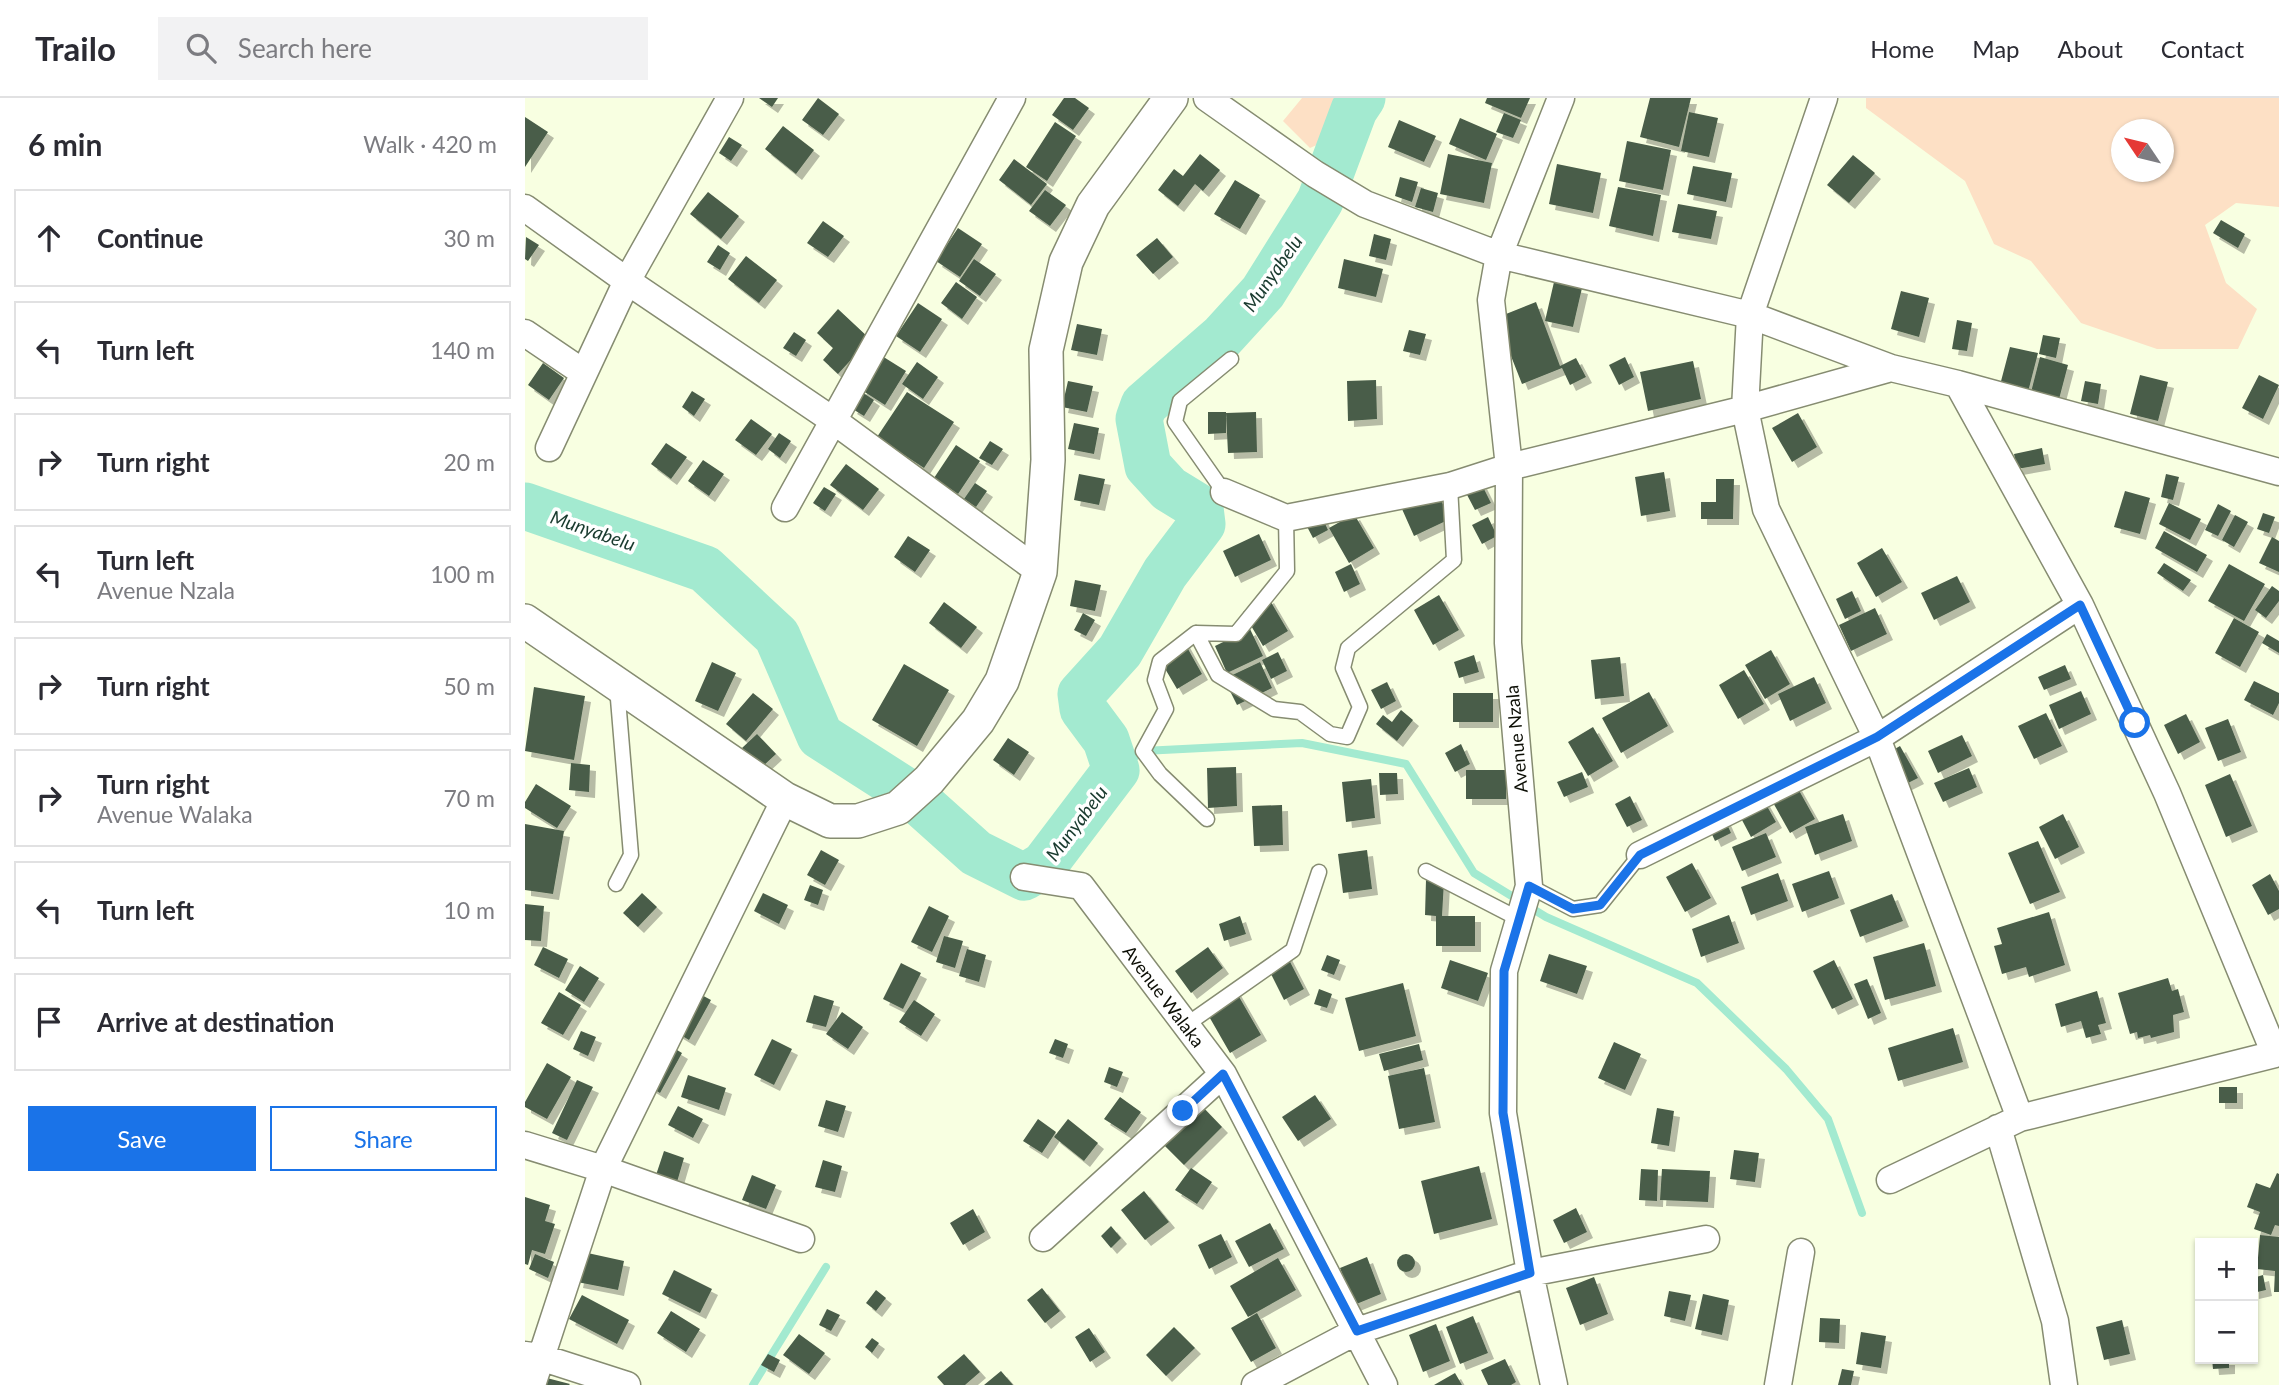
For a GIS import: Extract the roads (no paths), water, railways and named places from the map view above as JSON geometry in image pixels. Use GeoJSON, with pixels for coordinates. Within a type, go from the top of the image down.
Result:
{"type":"FeatureCollection","features":[{"type":"Feature","properties":{"kind":"street"},"geometry":{"type":"LineString","coordinates":[[549,448],[627,281],[730,98]]}},
{"type":"Feature","properties":{"kind":"street"},"geometry":{"type":"LineString","coordinates":[[785,508],[1012,98]]}},
{"type":"Feature","properties":{"kind":"street"},"geometry":{"type":"LineString","coordinates":[[525,621],[785,799],[829,821],[858,821],[898,808],[929,780],[978,721],[1002,681],[1040,572],[1048,460],[1046,351],[1066,262],[1093,205],[1171,98]]}},
{"type":"Feature","properties":{"kind":"street"},"geometry":{"type":"LineString","coordinates":[[1207,98],[1365,204],[1499,255],[1750,314],[1891,368],[2277,464]]}},
{"type":"Feature","properties":{"kind":"street","name":"Avenue Nzala"},"geometry":{"type":"LineString","coordinates":[[1553,1385],[1530,1273],[1503,1113],[1504,971],[1524,903],[1508,643],[1509,467],[1491,300],[1499,255],[1561,98]]}},
{"type":"Feature","properties":{"kind":"street"},"geometry":{"type":"LineString","coordinates":[[1824,98],[1750,314],[1745,409],[1766,509],[1877,737],[2009,1123],[2055,1321],[2064,1385]]}},
{"type":"Feature","properties":{"kind":"street"},"geometry":{"type":"LineString","coordinates":[[525,208],[627,281],[834,421],[1040,572]]}},
{"type":"Feature","properties":{"kind":"street"},"geometry":{"type":"LineString","coordinates":[[525,333],[584,373]]}},
{"type":"Feature","properties":{"kind":"street"},"geometry":{"type":"LineString","coordinates":[[1224,492],[1286,518],[1450,486],[1509,467],[1745,409],[1891,368]]}},
{"type":"Feature","properties":{"kind":"street"},"geometry":{"type":"LineString","coordinates":[[1889,1180],[2009,1123],[2278,1059],[2167,793],[2080,605],[1958,384]]}},
{"type":"Feature","properties":{"kind":"street"},"geometry":{"type":"LineString","coordinates":[[1640,855],[1877,737],[2080,605]]}},
{"type":"Feature","properties":{"kind":"street"},"geometry":{"type":"LineString","coordinates":[[532,1385],[532,1356],[603,1169],[785,799]]}},
{"type":"Feature","properties":{"kind":"street","name":"Avenue Walaka"},"geometry":{"type":"LineString","coordinates":[[1024,877],[1081,886],[1223,1074],[1384,1385]]}},
{"type":"Feature","properties":{"kind":"street"},"geometry":{"type":"LineString","coordinates":[[1043,1238],[1223,1074]]}},
{"type":"Feature","properties":{"kind":"street"},"geometry":{"type":"LineString","coordinates":[[525,1145],[603,1169],[801,1239]]}},
{"type":"Feature","properties":{"kind":"street"},"geometry":{"type":"LineString","coordinates":[[1255,1385],[1357,1331],[1530,1273],[1706,1239]]}},
{"type":"Feature","properties":{"kind":"street"},"geometry":{"type":"LineString","coordinates":[[1778,1385],[1801,1252]]}},
{"type":"Feature","properties":{"kind":"street"},"geometry":{"type":"LineString","coordinates":[[532,1356],[628,1385]]}},
{"type":"Feature","properties":{"kind":"lane"},"geometry":{"type":"LineString","coordinates":[[1224,492],[1175,422],[1180,401],[1231,359]]}},
{"type":"Feature","properties":{"kind":"lane"},"geometry":{"type":"LineString","coordinates":[[1196,633],[1218,675],[1273,709],[1300,712],[1330,734],[1347,737],[1360,707],[1343,668],[1348,648],[1454,560],[1450,486]]}},
{"type":"Feature","properties":{"kind":"lane"},"geometry":{"type":"LineString","coordinates":[[1207,819],[1160,774],[1143,751],[1166,709],[1155,680],[1160,662],[1196,633],[1236,634],[1287,571],[1286,518]]}},
{"type":"Feature","properties":{"kind":"lane"},"geometry":{"type":"LineString","coordinates":[[616,884],[631,855],[617,684]]}},
{"type":"Feature","properties":{"kind":"lane"},"geometry":{"type":"LineString","coordinates":[[1426,871],[1524,903],[1573,909],[1600,905],[1640,855]]}},
{"type":"Feature","properties":{"kind":"lane"},"geometry":{"type":"LineString","coordinates":[[1186,1025],[1293,950],[1319,872]]}},
{"type":"Feature","properties":{"kind":"waterway","name":"Munyabelu"},"geometry":{"type":"LineString","coordinates":[[525,506],[705,569],[777,636],[820,736],[909,793],[976,853],[1024,877],[1044,865],[1116,770],[1106,740],[1083,709],[1081,694],[1120,651],[1165,573],[1202,524],[1200,508],[1169,489],[1148,466],[1139,419],[1144,405],[1222,337],[1263,292],[1320,201],[1354,110],[1362,98]]}},
{"type":"Feature","properties":{"kind":"waterway"},"geometry":{"type":"LineString","coordinates":[[1116,770],[1143,751],[1302,743],[1406,764],[1474,873],[1546,917],[1697,983],[1786,1069],[1828,1119],[1862,1213]]}},
{"type":"Feature","properties":{"kind":"waterway"},"geometry":{"type":"LineString","coordinates":[[753,1385],[826,1267]]}}]}
